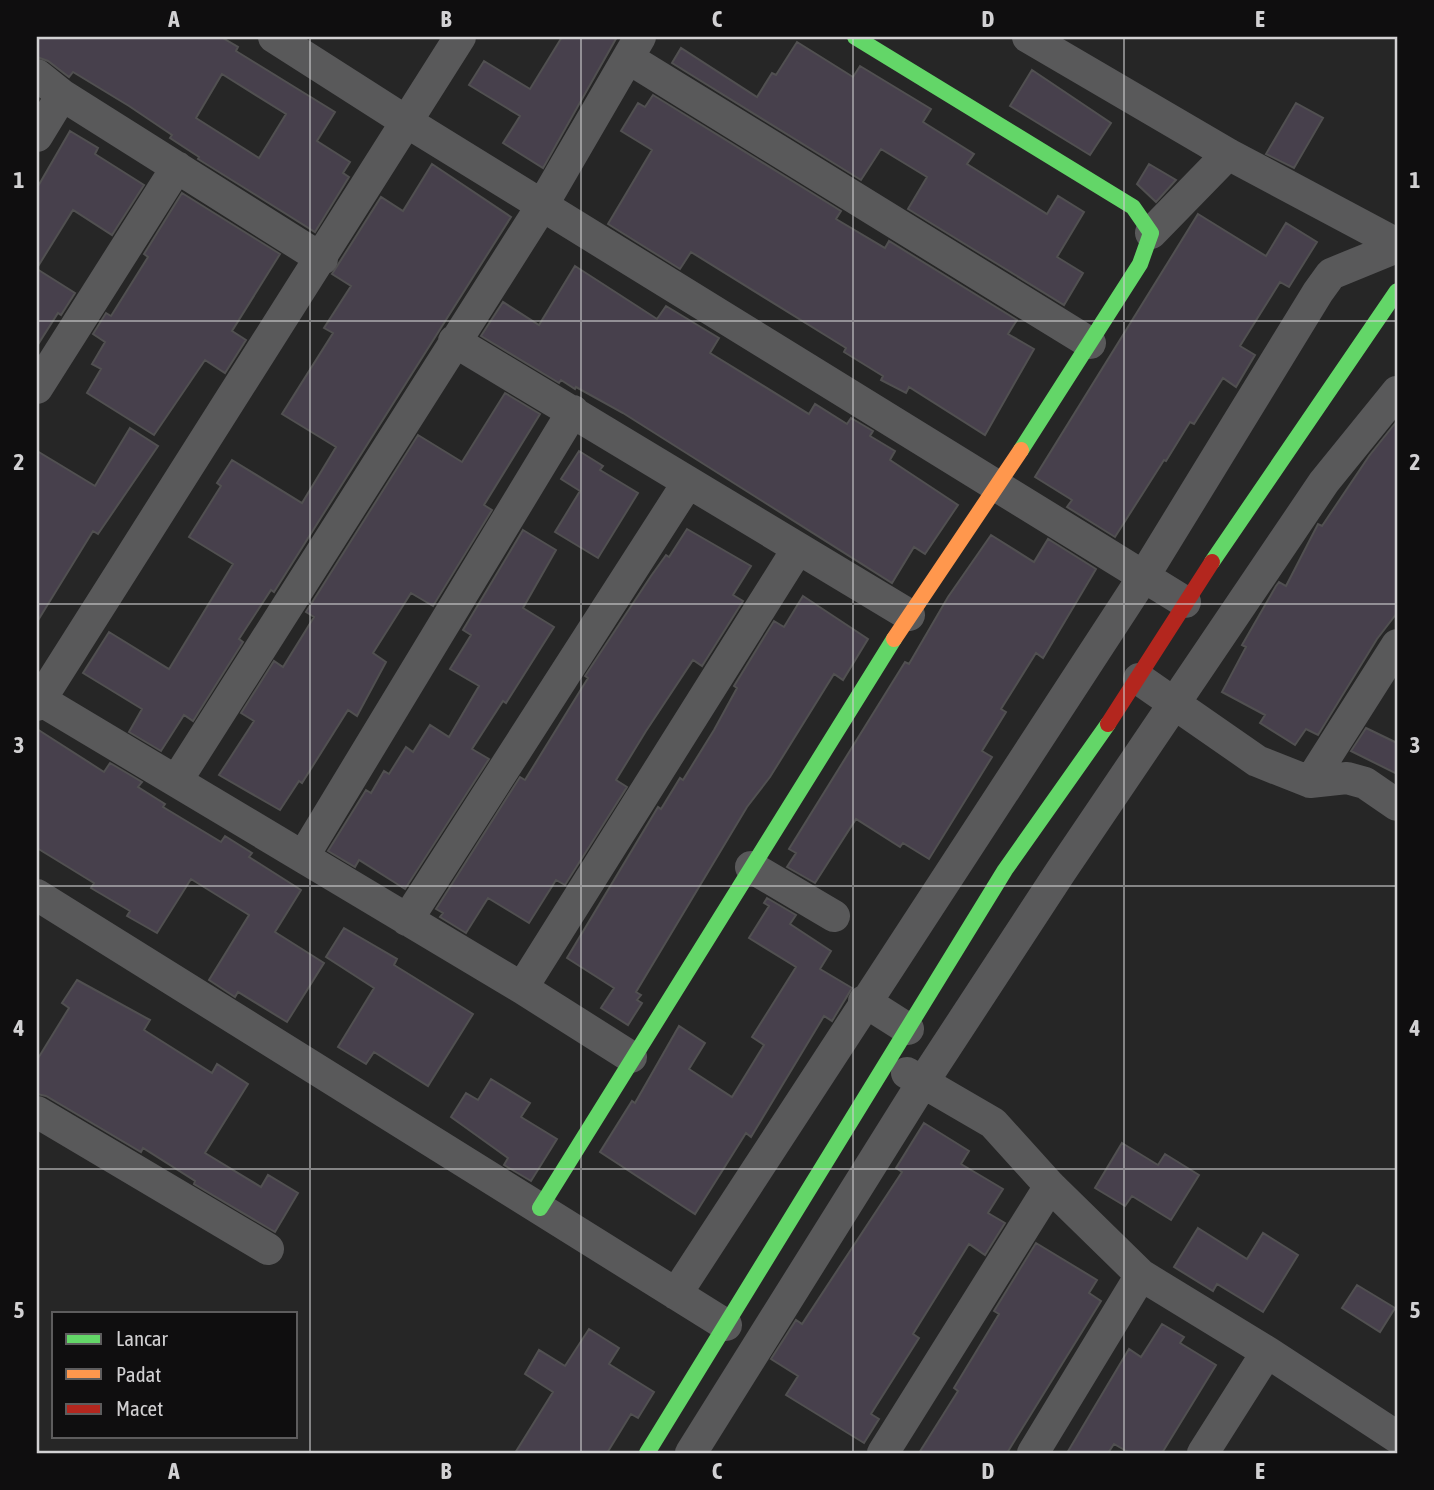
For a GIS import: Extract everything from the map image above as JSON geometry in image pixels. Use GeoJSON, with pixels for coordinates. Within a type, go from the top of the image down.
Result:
{"type":"FeatureCollection","features":[{"type":"Feature","properties":{"kind":"street"},"geometry":{"type":"LineString","coordinates":[[274,37],[997,488],[1185,602]]}},
{"type":"Feature","properties":{"kind":"street"},"geometry":{"type":"LineString","coordinates":[[460,37],[322,259],[38,701],[177,780],[522,988],[631,1057]]}},
{"type":"Feature","properties":{"kind":"street"},"geometry":{"type":"LineString","coordinates":[[855,37],[1133,207],[1151,233]]}},
{"type":"Feature","properties":{"kind":"street"},"geometry":{"type":"LineString","coordinates":[[1028,37],[1228,154],[1397,245]]}},
{"type":"Feature","properties":{"kind":"street"},"geometry":{"type":"LineString","coordinates":[[177,780],[542,204],[634,48],[1090,343]]}},
{"type":"Feature","properties":{"kind":"street"},"geometry":{"type":"LineString","coordinates":[[37,75],[62,95],[322,259]]}},
{"type":"Feature","properties":{"kind":"street"},"geometry":{"type":"LineString","coordinates":[[37,136],[62,95]]}},
{"type":"Feature","properties":{"kind":"street"},"geometry":{"type":"LineString","coordinates":[[540,1208],[631,1057],[909,615],[997,488],[1140,264],[1151,233],[1228,154]]}},
{"type":"Feature","properties":{"kind":"street"},"geometry":{"type":"LineString","coordinates":[[37,388],[177,167]]}},
{"type":"Feature","properties":{"kind":"street"},"geometry":{"type":"LineString","coordinates":[[676,1294],[864,1001],[1144,576],[1331,274],[1397,245]]}},
{"type":"Feature","properties":{"kind":"street"},"geometry":{"type":"LineString","coordinates":[[647,1453],[1005,870],[1139,679],[1185,602],[1397,291]]}},
{"type":"Feature","properties":{"kind":"street"},"geometry":{"type":"LineString","coordinates":[[454,341],[573,411],[687,484],[909,615]]}},
{"type":"Feature","properties":{"kind":"street"},"geometry":{"type":"LineString","coordinates":[[691,1453],[923,1082],[1061,871],[1324,482],[1396,395]]}},
{"type":"Feature","properties":{"kind":"street"},"geometry":{"type":"LineString","coordinates":[[303,858],[573,411]]}},
{"type":"Feature","properties":{"kind":"street"},"geometry":{"type":"LineString","coordinates":[[407,920],[687,484]]}},
{"type":"Feature","properties":{"kind":"street"},"geometry":{"type":"LineString","coordinates":[[522,988],[797,550]]}},
{"type":"Feature","properties":{"kind":"street"},"geometry":{"type":"LineString","coordinates":[[1208,568],[1249,593]]}},
{"type":"Feature","properties":{"kind":"street"},"geometry":{"type":"LineString","coordinates":[[1310,782],[1397,645]]}},
{"type":"Feature","properties":{"kind":"street"},"geometry":{"type":"LineString","coordinates":[[1139,679],[1256,761],[1310,782],[1347,778],[1364,783],[1397,805]]}},
{"type":"Feature","properties":{"kind":"street"},"geometry":{"type":"LineString","coordinates":[[751,866],[834,916]]}},
{"type":"Feature","properties":{"kind":"street"},"geometry":{"type":"LineString","coordinates":[[37,895],[726,1325]]}},
{"type":"Feature","properties":{"kind":"street"},"geometry":{"type":"LineString","coordinates":[[864,1001],[908,1028]]}},
{"type":"Feature","properties":{"kind":"street"},"geometry":{"type":"LineString","coordinates":[[888,1062],[993,1124],[1050,1186],[1142,1275],[1397,1437]]}},
{"type":"Feature","properties":{"kind":"street"},"geometry":{"type":"LineString","coordinates":[[37,1112],[268,1250]]}},
{"type":"Feature","properties":{"kind":"street"},"geometry":{"type":"LineString","coordinates":[[883,1453],[1050,1186]]}},
{"type":"Feature","properties":{"kind":"street"},"geometry":{"type":"LineString","coordinates":[[1033,1453],[1142,1275]]}},
{"type":"Feature","properties":{"kind":"street"},"geometry":{"type":"LineString","coordinates":[[746,1292],[779,1310]]}},
{"type":"Feature","properties":{"kind":"street"},"geometry":{"type":"LineString","coordinates":[[1203,1453],[1267,1352]]}},
{"type":"Feature","properties":{"kind":"building"},"geometry":{"type":"Polygon","coordinates":[[[37,37],[221,37],[238,47],[236,51],[335,112],[317,141],[350,162],[343,173],[349,177],[315,232],[198,159],[199,157],[170,138],[172,135],[129,106],[73,72],[69,77],[48,61],[37,57],[37,37]],[[222,74],[196,118],[259,158],[286,114],[222,74]]]}},
{"type":"Feature","properties":{"kind":"building"},"geometry":{"type":"Polygon","coordinates":[[[562,37],[617,37],[543,168],[503,143],[520,116],[469,85],[484,61],[530,89],[562,37]]]}},
{"type":"Feature","properties":{"kind":"building"},"geometry":{"type":"Polygon","coordinates":[[[797,42],[853,77],[860,66],[931,109],[923,122],[974,154],[967,164],[1047,214],[1058,196],[1084,212],[1057,257],[1083,273],[1064,305],[908,209],[927,177],[881,149],[861,180],[672,63],[681,48],[757,97],[772,73],[776,75],[797,42]]]}},
{"type":"Feature","properties":{"kind":"building"},"geometry":{"type":"Polygon","coordinates":[[[1032,70],[1111,123],[1090,155],[1010,106],[1032,70]]]}},
{"type":"Feature","properties":{"kind":"building"},"geometry":{"type":"Polygon","coordinates":[[[653,95],[841,211],[836,219],[885,248],[889,241],[1017,320],[1008,334],[1034,349],[985,435],[909,387],[906,393],[881,380],[883,376],[844,352],[846,348],[691,252],[680,269],[608,224],[652,150],[621,131],[638,103],[645,107],[653,95]]]}},
{"type":"Feature","properties":{"kind":"building"},"geometry":{"type":"Polygon","coordinates":[[[1296,103],[1323,118],[1294,168],[1266,154],[1296,103]]]}},
{"type":"Feature","properties":{"kind":"building"},"geometry":{"type":"Polygon","coordinates":[[[70,131],[98,148],[95,154],[144,185],[112,235],[73,210],[37,268],[37,188],[70,131]]]}},
{"type":"Feature","properties":{"kind":"building"},"geometry":{"type":"Polygon","coordinates":[[[432,164],[511,217],[274,592],[271,590],[239,639],[243,642],[193,721],[184,715],[161,751],[129,732],[142,709],[83,673],[109,632],[169,669],[233,564],[189,537],[221,486],[217,483],[232,460],[302,503],[336,447],[282,414],[333,333],[324,328],[351,286],[332,274],[381,197],[403,211],[432,164]]]}},
{"type":"Feature","properties":{"kind":"building"},"geometry":{"type":"Polygon","coordinates":[[[1149,164],[1176,180],[1156,202],[1137,184],[1149,164]]]}},
{"type":"Feature","properties":{"kind":"building"},"geometry":{"type":"Polygon","coordinates":[[[182,193],[280,254],[232,331],[246,340],[225,373],[205,360],[154,435],[87,393],[101,369],[92,364],[105,342],[93,334],[106,313],[111,316],[148,257],[144,254],[182,193]]]}},
{"type":"Feature","properties":{"kind":"building"},"geometry":{"type":"Polygon","coordinates":[[[1198,214],[1266,256],[1286,223],[1317,242],[1289,287],[1280,282],[1240,346],[1255,355],[1236,387],[1223,378],[1194,424],[1190,422],[1166,461],[1164,460],[1115,537],[1067,507],[1072,500],[1035,477],[1198,214]]]}},
{"type":"Feature","properties":{"kind":"building"},"geometry":{"type":"Polygon","coordinates":[[[575,266],[657,319],[666,306],[719,338],[710,353],[809,414],[815,404],[847,424],[851,418],[873,431],[870,436],[895,451],[890,460],[958,505],[925,554],[914,547],[892,583],[623,413],[576,387],[575,389],[561,380],[559,383],[481,336],[503,302],[539,325],[575,266]]]}},
{"type":"Feature","properties":{"kind":"building"},"geometry":{"type":"Polygon","coordinates":[[[37,269],[75,293],[61,315],[58,313],[37,346],[37,269]]]}},
{"type":"Feature","properties":{"kind":"building"},"geometry":{"type":"Polygon","coordinates":[[[505,393],[540,414],[484,505],[492,510],[433,606],[411,593],[373,653],[386,662],[357,716],[348,710],[302,783],[299,781],[280,810],[219,775],[254,721],[241,713],[274,661],[283,667],[314,617],[306,612],[418,435],[462,462],[505,393]]]}},
{"type":"Feature","properties":{"kind":"building"},"geometry":{"type":"Polygon","coordinates":[[[1397,421],[1397,613],[1377,639],[1318,735],[1306,729],[1295,745],[1260,723],[1265,715],[1222,692],[1246,647],[1242,645],[1276,586],[1279,582],[1286,586],[1318,524],[1322,526],[1369,456],[1397,421]]]}},
{"type":"Feature","properties":{"kind":"building"},"geometry":{"type":"Polygon","coordinates":[[[130,428],[158,446],[98,534],[93,531],[37,622],[37,451],[95,486],[130,428]]]}},
{"type":"Feature","properties":{"kind":"building"},"geometry":{"type":"Polygon","coordinates":[[[579,451],[603,466],[600,470],[638,493],[598,558],[555,532],[580,491],[561,479],[579,451]]]}},
{"type":"Feature","properties":{"kind":"building"},"geometry":{"type":"Polygon","coordinates":[[[687,529],[751,566],[733,595],[743,601],[702,666],[693,660],[646,731],[616,780],[627,787],[565,885],[556,880],[529,923],[488,898],[466,933],[440,917],[443,913],[436,909],[520,777],[525,780],[588,678],[585,676],[651,576],[666,555],[669,557],[687,529]]]}},
{"type":"Feature","properties":{"kind":"building"},"geometry":{"type":"Polygon","coordinates":[[[523,530],[556,550],[523,608],[554,627],[506,703],[503,701],[472,749],[489,759],[405,889],[359,860],[355,867],[328,851],[366,790],[371,793],[384,771],[389,774],[406,747],[413,752],[430,725],[449,737],[479,686],[450,669],[471,635],[463,630],[523,530]]]}},
{"type":"Feature","properties":{"kind":"building"},"geometry":{"type":"Polygon","coordinates":[[[991,535],[1034,562],[1048,539],[1096,569],[1043,658],[1036,653],[1001,709],[1006,712],[982,751],[992,757],[929,859],[903,843],[900,847],[856,819],[815,883],[787,867],[796,853],[789,849],[905,662],[909,664],[948,597],[991,535]]]}},
{"type":"Feature","properties":{"kind":"building"},"geometry":{"type":"Polygon","coordinates":[[[803,596],[868,639],[843,680],[834,674],[770,777],[747,807],[636,992],[641,995],[637,1000],[642,1003],[628,1025],[601,1008],[614,988],[567,958],[658,807],[661,809],[680,778],[683,780],[714,730],[737,688],[734,686],[774,621],[784,627],[803,596]]]}},
{"type":"Feature","properties":{"kind":"building"},"geometry":{"type":"Polygon","coordinates":[[[1366,728],[1397,743],[1397,774],[1351,751],[1366,728]]]}},
{"type":"Feature","properties":{"kind":"building"},"geometry":{"type":"Polygon","coordinates":[[[37,729],[104,772],[110,763],[142,782],[138,787],[165,804],[163,807],[221,842],[225,836],[252,853],[249,857],[301,890],[275,932],[324,963],[287,1022],[238,992],[235,997],[209,980],[249,915],[191,879],[157,933],[127,916],[130,911],[91,888],[94,883],[37,848],[37,729]]]}},
{"type":"Feature","properties":{"kind":"building"},"geometry":{"type":"Polygon","coordinates":[[[767,898],[796,915],[790,924],[831,951],[820,969],[852,988],[832,1021],[824,1016],[751,1137],[746,1133],[695,1214],[600,1152],[632,1101],[635,1103],[679,1026],[705,1043],[689,1069],[732,1097],[764,1045],[752,1037],[796,967],[749,938],[769,906],[764,903],[767,898]]]}},
{"type":"Feature","properties":{"kind":"building"},"geometry":{"type":"Polygon","coordinates":[[[344,928],[397,959],[394,965],[473,1014],[428,1086],[374,1052],[366,1064],[338,1047],[374,988],[326,957],[344,928]]]}},
{"type":"Feature","properties":{"kind":"building"},"geometry":{"type":"Polygon","coordinates":[[[77,980],[150,1020],[144,1030],[212,1073],[217,1064],[248,1084],[205,1153],[261,1187],[268,1175],[298,1193],[275,1232],[194,1184],[195,1181],[143,1148],[141,1152],[46,1096],[37,1094],[37,1060],[69,1008],[62,1003],[77,980]]]}},
{"type":"Feature","properties":{"kind":"building"},"geometry":{"type":"Polygon","coordinates":[[[491,1079],[530,1103],[521,1117],[557,1139],[531,1181],[504,1165],[508,1158],[451,1117],[466,1093],[478,1100],[491,1079]]]}},
{"type":"Feature","properties":{"kind":"building"},"geometry":{"type":"Polygon","coordinates":[[[924,1123],[969,1151],[961,1164],[1003,1189],[988,1213],[1005,1223],[985,1255],[969,1244],[913,1334],[919,1338],[871,1414],[879,1419],[864,1443],[786,1395],[798,1376],[771,1359],[796,1320],[802,1324],[902,1172],[896,1168],[924,1123]]]}},
{"type":"Feature","properties":{"kind":"building"},"geometry":{"type":"Polygon","coordinates":[[[1122,1143],[1158,1165],[1165,1154],[1199,1175],[1171,1220],[1132,1196],[1125,1206],[1095,1188],[1122,1143]]]}},
{"type":"Feature","properties":{"kind":"building"},"geometry":{"type":"Polygon","coordinates":[[[1198,1228],[1247,1259],[1263,1233],[1298,1255],[1263,1312],[1217,1284],[1213,1291],[1174,1267],[1198,1228]]]}},
{"type":"Feature","properties":{"kind":"building"},"geometry":{"type":"Polygon","coordinates":[[[1036,1243],[1097,1280],[1089,1293],[1101,1301],[1007,1453],[919,1453],[958,1391],[954,1388],[999,1314],[994,1311],[1036,1243]]]}},
{"type":"Feature","properties":{"kind":"building"},"geometry":{"type":"Polygon","coordinates":[[[1357,1285],[1395,1308],[1380,1332],[1342,1308],[1357,1285]]]}},
{"type":"Feature","properties":{"kind":"building"},"geometry":{"type":"Polygon","coordinates":[[[1162,1324],[1184,1337],[1180,1343],[1216,1365],[1162,1453],[1130,1453],[1114,1444],[1108,1453],[1067,1453],[1129,1349],[1141,1357],[1162,1324]]]}},
{"type":"Feature","properties":{"kind":"building"},"geometry":{"type":"Polygon","coordinates":[[[589,1329],[619,1348],[609,1364],[654,1392],[638,1418],[631,1414],[607,1453],[515,1453],[553,1392],[525,1374],[539,1350],[565,1366],[589,1329]]]}},
{"type":"Feature","properties":{"kind":"traffic: fast"},"geometry":{"type":"LineString","coordinates":[[855,37],[1133,207],[1151,233],[1140,264],[1021,450]]}},
{"type":"Feature","properties":{"kind":"traffic: fast"},"geometry":{"type":"LineString","coordinates":[[1212,562],[1397,291]]}},
{"type":"Feature","properties":{"kind":"traffic: fast"},"geometry":{"type":"LineString","coordinates":[[540,1208],[894,639]]}},
{"type":"Feature","properties":{"kind":"traffic: fast"},"geometry":{"type":"LineString","coordinates":[[647,1453],[1005,870],[1108,724]]}},
{"type":"Feature","properties":{"kind":"traffic: slow"},"geometry":{"type":"LineString","coordinates":[[894,639],[1021,450]]}},
{"type":"Feature","properties":{"kind":"traffic: jam"},"geometry":{"type":"LineString","coordinates":[[1108,724],[1212,562]]}}]}
